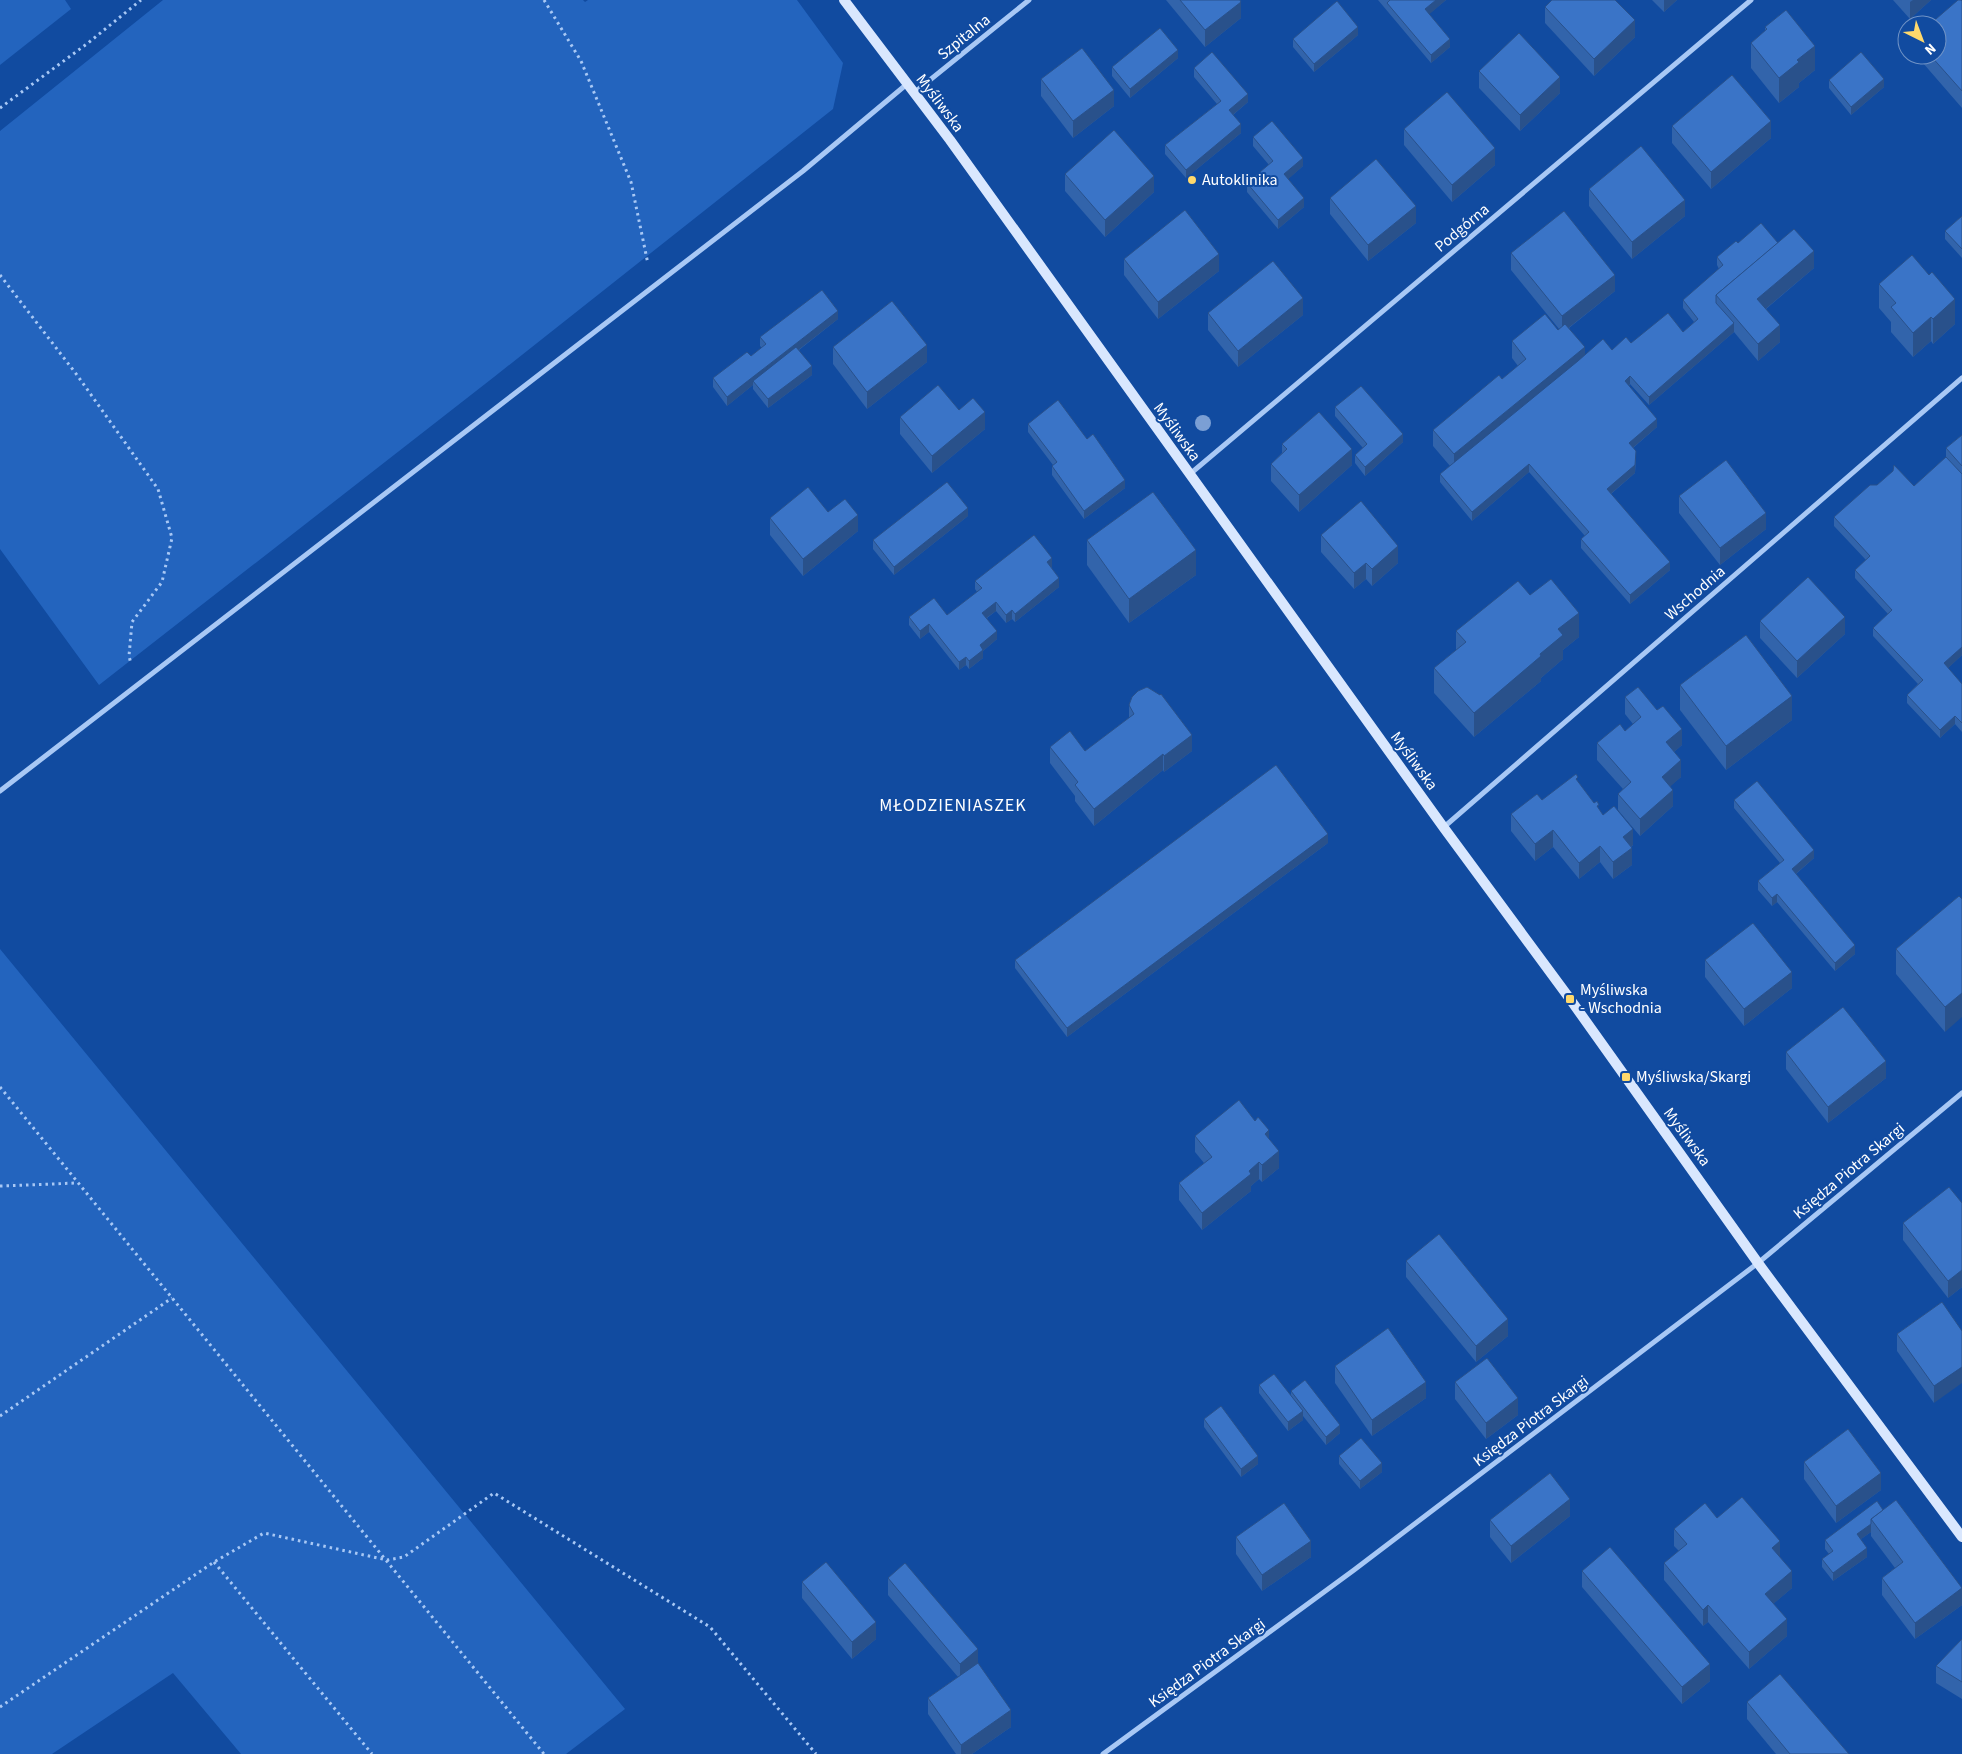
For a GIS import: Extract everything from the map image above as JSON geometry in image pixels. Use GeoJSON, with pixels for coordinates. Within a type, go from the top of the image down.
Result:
{"type":"FeatureCollection","features":[{"type":"Feature","properties":{"kind":"street","name":"Myśliwska"},"geometry":{"type":"LineString","coordinates":[[844,0],[914,93],[1444,828],[1570,999],[1758,1264],[1962,1537]]}},
{"type":"Feature","properties":{"kind":"street","name":"Szpitalna"},"geometry":{"type":"LineString","coordinates":[[914,93],[1029,0]]}},
{"type":"Feature","properties":{"kind":"street","name":"Podgórna"},"geometry":{"type":"LineString","coordinates":[[1190,474],[1751,0]]}},
{"type":"Feature","properties":{"kind":"street"},"geometry":{"type":"LineString","coordinates":[[0,791],[803,171],[907,84]]}},
{"type":"Feature","properties":{"kind":"street","name":"Wschodnia"},"geometry":{"type":"LineString","coordinates":[[1444,828],[1962,378]]}},
{"type":"Feature","properties":{"kind":"street","name":"Księdza Piotra Skargi"},"geometry":{"type":"LineString","coordinates":[[1103,1754],[1354,1570],[1758,1264],[1962,1093]]}},
{"type":"Feature","properties":{"kind":"path"},"geometry":{"type":"LineString","coordinates":[[0,108],[88,43],[141,0]]}},
{"type":"Feature","properties":{"kind":"path"},"geometry":{"type":"LineString","coordinates":[[544,0],[580,61],[631,182],[653,286]]}},
{"type":"Feature","properties":{"kind":"path"},"geometry":{"type":"LineString","coordinates":[[0,275],[76,375],[158,489],[172,538],[162,582],[132,622],[129,656],[136,686]]}},
{"type":"Feature","properties":{"kind":"path"},"geometry":{"type":"LineString","coordinates":[[0,1087],[544,1754]]}},
{"type":"Feature","properties":{"kind":"path"},"geometry":{"type":"LineString","coordinates":[[0,1186],[78,1183]]}},
{"type":"Feature","properties":{"kind":"path"},"geometry":{"type":"LineString","coordinates":[[0,1416],[172,1298]]}},
{"type":"Feature","properties":{"kind":"path"},"geometry":{"type":"LineString","coordinates":[[0,1706],[214,1562],[264,1533],[387,1560],[404,1557],[494,1493],[710,1627],[816,1754]]}},
{"type":"Feature","properties":{"kind":"path"},"geometry":{"type":"LineString","coordinates":[[214,1562],[372,1754]]}},
{"type":"Feature","properties":{"kind":"shaded area"},"geometry":{"type":"Polygon","coordinates":[[[0,0],[65,0],[71,9],[0,65],[0,0]]]}},
{"type":"Feature","properties":{"kind":"shaded area"},"geometry":{"type":"Polygon","coordinates":[[[163,0],[583,0],[585,2],[588,0],[797,0],[843,63],[833,109],[494,377],[99,685],[0,549],[0,131],[163,0]]]}},
{"type":"Feature","properties":{"kind":"shaded area"},"geometry":{"type":"Polygon","coordinates":[[[0,949],[625,1709],[566,1754],[241,1754],[173,1673],[52,1754],[0,1754],[0,949]]]}},
{"type":"Feature","properties":{"kind":"building"},"geometry":{"type":"Polygon","coordinates":[[[1180,0],[1240,0],[1241,2],[1205,30],[1180,0]]]}},
{"type":"Feature","properties":{"kind":"building"},"geometry":{"type":"Polygon","coordinates":[[[1390,0],[1436,0],[1425,9],[1450,39],[1431,55],[1387,3],[1390,0]]]}},
{"type":"Feature","properties":{"kind":"building"},"geometry":{"type":"Polygon","coordinates":[[[1552,0],[1615,0],[1635,20],[1594,59],[1545,7],[1552,0]]]}},
{"type":"Feature","properties":{"kind":"building"},"geometry":{"type":"Polygon","coordinates":[[[1958,0],[1962,1],[1962,91],[1939,65],[1947,65],[1947,15],[1941,15],[1958,0]]]}},
{"type":"Feature","properties":{"kind":"building"},"geometry":{"type":"Polygon","coordinates":[[[1337,1],[1358,27],[1314,64],[1293,39],[1337,1]]]}},
{"type":"Feature","properties":{"kind":"building"},"geometry":{"type":"Polygon","coordinates":[[[1786,10],[1815,46],[1779,78],[1751,43],[1767,29],[1765,27],[1786,10]]]}},
{"type":"Feature","properties":{"kind":"building"},"geometry":{"type":"Polygon","coordinates":[[[1160,28],[1178,50],[1130,89],[1112,67],[1160,28]]]}},
{"type":"Feature","properties":{"kind":"building"},"geometry":{"type":"Polygon","coordinates":[[[1519,33],[1560,77],[1520,115],[1479,71],[1519,33]]]}},
{"type":"Feature","properties":{"kind":"building"},"geometry":{"type":"Polygon","coordinates":[[[1082,48],[1114,90],[1073,121],[1041,79],[1082,48]]]}},
{"type":"Feature","properties":{"kind":"building"},"geometry":{"type":"Polygon","coordinates":[[[1212,52],[1248,94],[1229,110],[1241,124],[1186,170],[1165,145],[1221,101],[1194,68],[1212,52]]]}},
{"type":"Feature","properties":{"kind":"building"},"geometry":{"type":"Polygon","coordinates":[[[1861,52],[1884,79],[1851,107],[1829,80],[1861,52]]]}},
{"type":"Feature","properties":{"kind":"building"},"geometry":{"type":"Polygon","coordinates":[[[1732,75],[1771,121],[1711,172],[1672,126],[1732,75]]]}},
{"type":"Feature","properties":{"kind":"building"},"geometry":{"type":"Polygon","coordinates":[[[1447,92],[1495,148],[1452,185],[1404,129],[1447,92]]]}},
{"type":"Feature","properties":{"kind":"building"},"geometry":{"type":"Polygon","coordinates":[[[1272,121],[1303,158],[1284,174],[1304,198],[1278,220],[1247,183],[1273,161],[1253,137],[1272,121]]]}},
{"type":"Feature","properties":{"kind":"building"},"geometry":{"type":"Polygon","coordinates":[[[1114,130],[1154,176],[1105,220],[1065,174],[1114,130]]]}},
{"type":"Feature","properties":{"kind":"building"},"geometry":{"type":"Polygon","coordinates":[[[1641,146],[1685,200],[1632,242],[1589,189],[1641,146]]]}},
{"type":"Feature","properties":{"kind":"building"},"geometry":{"type":"Polygon","coordinates":[[[1376,159],[1416,206],[1368,245],[1330,198],[1376,159]]]}},
{"type":"Feature","properties":{"kind":"building"},"geometry":{"type":"Polygon","coordinates":[[[1185,210],[1219,254],[1158,302],[1124,259],[1185,210]]]}},
{"type":"Feature","properties":{"kind":"building"},"geometry":{"type":"Polygon","coordinates":[[[1564,211],[1615,275],[1562,316],[1511,253],[1564,211]]]}},
{"type":"Feature","properties":{"kind":"building"},"geometry":{"type":"Polygon","coordinates":[[[1962,216],[1962,249],[1945,231],[1962,216]]]}},
{"type":"Feature","properties":{"kind":"building"},"geometry":{"type":"Polygon","coordinates":[[[1761,223],[1778,243],[1716,295],[1716,303],[1734,323],[1649,397],[1630,376],[1625,381],[1657,419],[1629,443],[1636,451],[1635,465],[1607,489],[1670,562],[1630,595],[1581,539],[1589,532],[1529,464],[1472,512],[1440,474],[1603,339],[1612,350],[1626,337],[1631,343],[1668,313],[1683,332],[1698,319],[1683,300],[1723,265],[1717,257],[1736,241],[1738,243],[1761,223]]]}},
{"type":"Feature","properties":{"kind":"building"},"geometry":{"type":"Polygon","coordinates":[[[1794,229],[1814,251],[1757,299],[1780,325],[1758,344],[1716,295],[1794,229]]]}},
{"type":"Feature","properties":{"kind":"building"},"geometry":{"type":"Polygon","coordinates":[[[1912,255],[1929,275],[1932,272],[1955,299],[1933,319],[1931,317],[1913,333],[1891,307],[1896,303],[1879,284],[1912,255]]]}},
{"type":"Feature","properties":{"kind":"building"},"geometry":{"type":"Polygon","coordinates":[[[1273,261],[1303,298],[1238,351],[1208,313],[1273,261]]]}},
{"type":"Feature","properties":{"kind":"building"},"geometry":{"type":"Polygon","coordinates":[[[822,290],[838,311],[727,397],[713,378],[747,352],[751,356],[766,344],[760,337],[822,290]]]}},
{"type":"Feature","properties":{"kind":"building"},"geometry":{"type":"Polygon","coordinates":[[[892,301],[927,345],[867,392],[833,347],[892,301]]]}},
{"type":"Feature","properties":{"kind":"building"},"geometry":{"type":"Polygon","coordinates":[[[1545,314],[1558,330],[1565,324],[1585,347],[1454,454],[1433,430],[1499,375],[1502,379],[1526,359],[1512,341],[1545,314]]]}},
{"type":"Feature","properties":{"kind":"building"},"geometry":{"type":"Polygon","coordinates":[[[796,347],[812,366],[768,399],[753,381],[796,347]]]}},
{"type":"Feature","properties":{"kind":"building"},"geometry":{"type":"Polygon","coordinates":[[[938,385],[959,410],[973,398],[985,412],[932,456],[900,417],[938,385]]]}},
{"type":"Feature","properties":{"kind":"building"},"geometry":{"type":"Polygon","coordinates":[[[1361,386],[1403,434],[1365,467],[1355,455],[1367,444],[1335,407],[1361,386]]]}},
{"type":"Feature","properties":{"kind":"building"},"geometry":{"type":"Polygon","coordinates":[[[1058,400],[1087,439],[1093,434],[1125,480],[1084,511],[1052,466],[1057,462],[1028,424],[1058,400]]]}},
{"type":"Feature","properties":{"kind":"building"},"geometry":{"type":"Polygon","coordinates":[[[1319,412],[1352,449],[1299,495],[1271,464],[1287,449],[1282,444],[1319,412]]]}},
{"type":"Feature","properties":{"kind":"building"},"geometry":{"type":"Polygon","coordinates":[[[1962,435],[1962,466],[1946,448],[1962,435]]]}},
{"type":"Feature","properties":{"kind":"building"},"geometry":{"type":"Polygon","coordinates":[[[1946,457],[1962,474],[1962,647],[1944,663],[1962,684],[1962,723],[1955,716],[1940,730],[1907,695],[1923,680],[1873,628],[1892,610],[1855,570],[1870,556],[1834,517],[1870,485],[1877,485],[1893,471],[1894,465],[1914,486],[1946,457]]]}},
{"type":"Feature","properties":{"kind":"building"},"geometry":{"type":"Polygon","coordinates":[[[1726,460],[1766,513],[1720,548],[1679,496],[1726,460]]]}},
{"type":"Feature","properties":{"kind":"building"},"geometry":{"type":"Polygon","coordinates":[[[947,482],[968,508],[894,567],[873,540],[947,482]]]}},
{"type":"Feature","properties":{"kind":"building"},"geometry":{"type":"Polygon","coordinates":[[[808,487],[828,512],[845,499],[858,515],[803,559],[770,518],[808,487]]]}},
{"type":"Feature","properties":{"kind":"building"},"geometry":{"type":"Polygon","coordinates":[[[1153,492],[1196,550],[1129,599],[1087,540],[1153,492]]]}},
{"type":"Feature","properties":{"kind":"building"},"geometry":{"type":"Polygon","coordinates":[[[1361,501],[1398,546],[1372,569],[1366,563],[1354,573],[1321,535],[1361,501]]]}},
{"type":"Feature","properties":{"kind":"building"},"geometry":{"type":"Polygon","coordinates":[[[1034,535],[1052,558],[1047,562],[1059,578],[1015,614],[1012,610],[1006,615],[996,602],[982,613],[997,631],[980,645],[983,650],[969,661],[966,657],[959,662],[929,624],[920,631],[909,617],[934,598],[947,615],[982,588],[975,581],[1034,535]]]}},
{"type":"Feature","properties":{"kind":"building"},"geometry":{"type":"Polygon","coordinates":[[[1808,577],[1845,617],[1797,661],[1760,621],[1808,577]]]}},
{"type":"Feature","properties":{"kind":"building"},"geometry":{"type":"Polygon","coordinates":[[[1551,579],[1579,613],[1558,629],[1563,635],[1540,654],[1541,656],[1474,713],[1434,668],[1466,642],[1456,631],[1518,581],[1530,595],[1551,579]]]}},
{"type":"Feature","properties":{"kind":"building"},"geometry":{"type":"Polygon","coordinates":[[[1746,635],[1792,696],[1726,746],[1680,685],[1746,635]]]}},
{"type":"Feature","properties":{"kind":"building"},"geometry":{"type":"Polygon","coordinates":[[[1147,687],[1161,694],[1192,735],[1164,756],[1163,754],[1094,809],[1075,785],[1078,782],[1050,747],[1070,731],[1085,751],[1134,714],[1129,705],[1132,697],[1138,691],[1147,687]]]}},
{"type":"Feature","properties":{"kind":"building"},"geometry":{"type":"Polygon","coordinates":[[[1638,687],[1657,710],[1663,706],[1682,729],[1666,742],[1681,760],[1662,777],[1673,790],[1640,819],[1618,794],[1631,782],[1597,743],[1620,724],[1625,731],[1641,717],[1625,697],[1638,687]]]}},
{"type":"Feature","properties":{"kind":"building"},"geometry":{"type":"Polygon","coordinates":[[[1276,765],[1328,834],[1067,1028],[1015,960],[1276,765]]]}},
{"type":"Feature","properties":{"kind":"building"},"geometry":{"type":"Polygon","coordinates":[[[1576,774],[1578,777],[1576,779],[1594,803],[1597,801],[1599,805],[1597,806],[1603,815],[1614,806],[1633,829],[1623,837],[1632,848],[1613,862],[1600,846],[1579,863],[1553,830],[1535,844],[1511,814],[1537,794],[1542,800],[1576,774]]]}},
{"type":"Feature","properties":{"kind":"building"},"geometry":{"type":"Polygon","coordinates":[[[1757,781],[1814,850],[1792,869],[1855,945],[1835,963],[1777,894],[1772,898],[1758,881],[1784,860],[1734,800],[1757,781]]]}},
{"type":"Feature","properties":{"kind":"building"},"geometry":{"type":"Polygon","coordinates":[[[1959,896],[1962,899],[1962,993],[1945,1007],[1896,949],[1959,896]]]}},
{"type":"Feature","properties":{"kind":"building"},"geometry":{"type":"Polygon","coordinates":[[[1753,923],[1792,972],[1744,1009],[1705,960],[1753,923]]]}},
{"type":"Feature","properties":{"kind":"building"},"geometry":{"type":"Polygon","coordinates":[[[1843,1007],[1886,1061],[1828,1107],[1786,1052],[1843,1007]]]}},
{"type":"Feature","properties":{"kind":"building"},"geometry":{"type":"Polygon","coordinates":[[[1239,1100],[1255,1121],[1258,1117],[1269,1130],[1265,1134],[1279,1151],[1262,1165],[1259,1162],[1249,1171],[1251,1174],[1202,1213],[1179,1183],[1212,1157],[1195,1136],[1239,1100]]]}},
{"type":"Feature","properties":{"kind":"building"},"geometry":{"type":"Polygon","coordinates":[[[1949,1187],[1962,1203],[1962,1270],[1948,1281],[1903,1223],[1949,1187]]]}},
{"type":"Feature","properties":{"kind":"building"},"geometry":{"type":"Polygon","coordinates":[[[1439,1234],[1508,1319],[1476,1346],[1406,1261],[1439,1234]]]}},
{"type":"Feature","properties":{"kind":"building"},"geometry":{"type":"Polygon","coordinates":[[[1942,1302],[1962,1331],[1962,1367],[1934,1386],[1897,1334],[1942,1302]]]}},
{"type":"Feature","properties":{"kind":"building"},"geometry":{"type":"Polygon","coordinates":[[[1388,1328],[1426,1382],[1372,1420],[1335,1366],[1388,1328]]]}},
{"type":"Feature","properties":{"kind":"building"},"geometry":{"type":"Polygon","coordinates":[[[1487,1358],[1518,1398],[1486,1423],[1455,1382],[1487,1358]]]}},
{"type":"Feature","properties":{"kind":"building"},"geometry":{"type":"Polygon","coordinates":[[[1274,1374],[1303,1411],[1288,1422],[1259,1385],[1274,1374]]]}},
{"type":"Feature","properties":{"kind":"building"},"geometry":{"type":"Polygon","coordinates":[[[1305,1380],[1340,1425],[1326,1437],[1291,1391],[1305,1380]]]}},
{"type":"Feature","properties":{"kind":"building"},"geometry":{"type":"Polygon","coordinates":[[[1221,1406],[1258,1456],[1241,1469],[1204,1419],[1221,1406]]]}},
{"type":"Feature","properties":{"kind":"building"},"geometry":{"type":"Polygon","coordinates":[[[1848,1429],[1881,1473],[1836,1506],[1804,1462],[1848,1429]]]}},
{"type":"Feature","properties":{"kind":"building"},"geometry":{"type":"Polygon","coordinates":[[[1361,1438],[1382,1463],[1360,1481],[1339,1456],[1361,1438]]]}},
{"type":"Feature","properties":{"kind":"building"},"geometry":{"type":"Polygon","coordinates":[[[1550,1473],[1570,1499],[1511,1546],[1490,1520],[1550,1473]]]}},
{"type":"Feature","properties":{"kind":"building"},"geometry":{"type":"Polygon","coordinates":[[[1742,1497],[1780,1541],[1772,1548],[1792,1571],[1765,1594],[1787,1619],[1749,1652],[1708,1605],[1703,1610],[1664,1563],[1687,1544],[1674,1529],[1705,1503],[1717,1518],[1742,1497]]]}},
{"type":"Feature","properties":{"kind":"building"},"geometry":{"type":"Polygon","coordinates":[[[1896,1500],[1962,1588],[1915,1623],[1882,1578],[1903,1562],[1871,1519],[1896,1500]]]}},
{"type":"Feature","properties":{"kind":"building"},"geometry":{"type":"Polygon","coordinates":[[[1877,1501],[1883,1510],[1871,1519],[1871,1524],[1857,1534],[1867,1548],[1833,1573],[1822,1559],[1833,1551],[1825,1540],[1877,1501]]]}},
{"type":"Feature","properties":{"kind":"building"},"geometry":{"type":"Polygon","coordinates":[[[1284,1503],[1311,1541],[1262,1575],[1236,1537],[1284,1503]]]}},
{"type":"Feature","properties":{"kind":"building"},"geometry":{"type":"Polygon","coordinates":[[[1610,1547],[1710,1664],[1682,1687],[1582,1571],[1610,1547]]]}},
{"type":"Feature","properties":{"kind":"building"},"geometry":{"type":"Polygon","coordinates":[[[826,1562],[876,1622],[852,1642],[802,1582],[826,1562]]]}},
{"type":"Feature","properties":{"kind":"building"},"geometry":{"type":"Polygon","coordinates":[[[905,1563],[978,1649],[960,1664],[888,1578],[905,1563]]]}},
{"type":"Feature","properties":{"kind":"building"},"geometry":{"type":"Polygon","coordinates":[[[1962,1639],[1962,1682],[1936,1666],[1962,1639]]]}},
{"type":"Feature","properties":{"kind":"building"},"geometry":{"type":"Polygon","coordinates":[[[978,1663],[1011,1710],[961,1745],[928,1698],[978,1663]]]}},
{"type":"Feature","properties":{"kind":"building"},"geometry":{"type":"Polygon","coordinates":[[[1780,1674],[1849,1754],[1790,1754],[1747,1702],[1780,1674]]]}},
{"type":"Feature","properties":{"kind":"place","name":"Autoklinika"},"geometry":{"type":"Point","coordinates":[1192,180]}},
{"type":"Feature","properties":{"kind":"place","name":"Myśliwska - Wschodnia"},"geometry":{"type":"Point","coordinates":[1570,999]}},
{"type":"Feature","properties":{"kind":"place","name":"Myśliwska/Skargi"},"geometry":{"type":"Point","coordinates":[1626,1077]}},
{"type":"Feature","properties":{"kind":"district","name":"MŁODZIENIASZEK"},"geometry":{"type":"Point","coordinates":[953,805]}}]}
